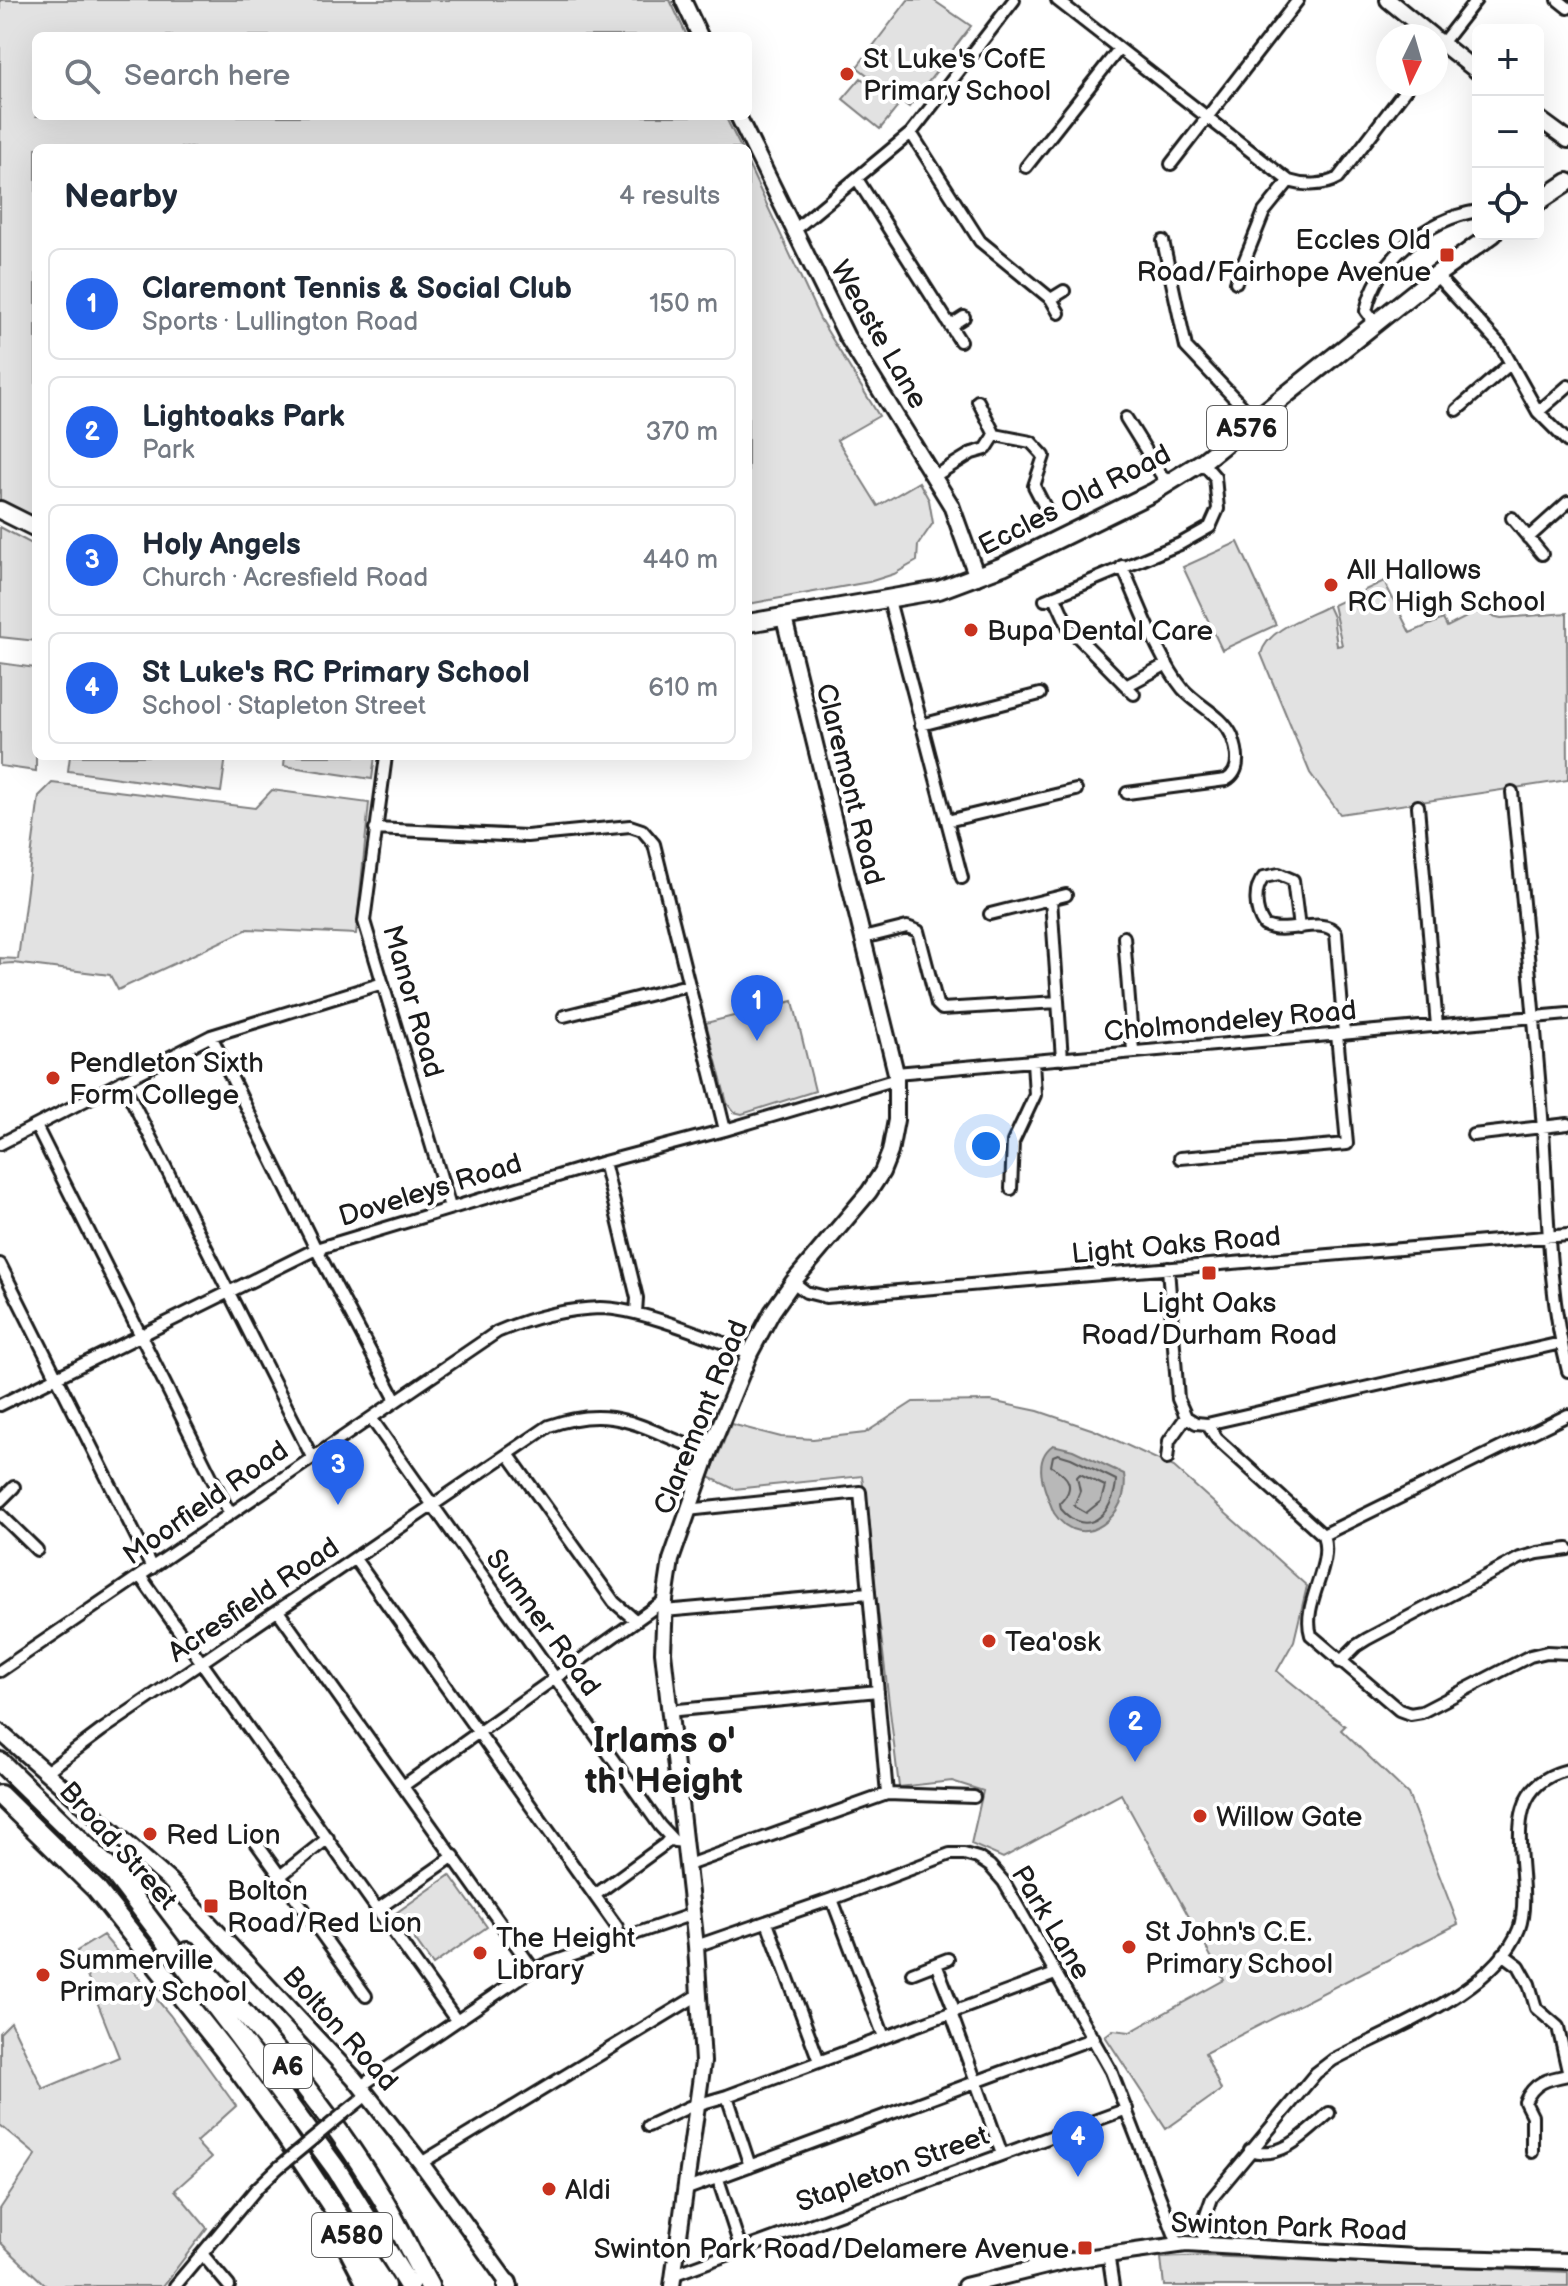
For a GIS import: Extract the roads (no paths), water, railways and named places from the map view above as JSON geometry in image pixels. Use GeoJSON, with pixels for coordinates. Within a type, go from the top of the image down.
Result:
{"type":"FeatureCollection","features":[{"type":"Feature","properties":{"kind":"highway","name":"Broad Street"},"geometry":{"type":"LineString","coordinates":[[0,1762],[115,1874],[337,2170],[409,2286]]}},
{"type":"Feature","properties":{"kind":"highway","name":"Broad Street"},"geometry":{"type":"LineString","coordinates":[[0,1795],[96,1889],[224,2050],[385,2286]]}},
{"type":"Feature","properties":{"kind":"highway","name":"A6"},"geometry":{"type":"LineString","coordinates":[[115,1874],[239,2006],[315,2099],[380,2195],[429,2286]]}},
{"type":"Feature","properties":{"kind":"highway","name":"A6"},"geometry":{"type":"LineString","coordinates":[[317,2184],[368,2286]]}},
{"type":"Feature","properties":{"kind":"main road"},"geometry":{"type":"LineString","coordinates":[[683,0],[698,32]]}},
{"type":"Feature","properties":{"kind":"main road"},"geometry":{"type":"LineString","coordinates":[[1388,0],[1415,24]]}},
{"type":"Feature","properties":{"kind":"main road"},"geometry":{"type":"LineString","coordinates":[[1448,51],[1472,68]]}},
{"type":"Feature","properties":{"kind":"main road","name":"Weaste Lane"},"geometry":{"type":"LineString","coordinates":[[740,120],[751,144]]}},
{"type":"Feature","properties":{"kind":"main road"},"geometry":{"type":"LineString","coordinates":[[1544,123],[1565,141]]}},
{"type":"Feature","properties":{"kind":"main road","name":"Weaste Lane"},"geometry":{"type":"LineString","coordinates":[[752,145],[847,337],[951,505],[977,577]]}},
{"type":"Feature","properties":{"kind":"main road"},"geometry":{"type":"LineString","coordinates":[[1544,198],[1568,182]]}},
{"type":"Feature","properties":{"kind":"main road","name":"Eccles Old Road"},"geometry":{"type":"LineString","coordinates":[[752,622],[939,590],[1015,561],[1167,484],[1256,421],[1436,275],[1485,240]]}},
{"type":"Feature","properties":{"kind":"main road"},"geometry":{"type":"LineString","coordinates":[[0,510],[32,526]]}},
{"type":"Feature","properties":{"kind":"main road","name":"Claremont Road"},"geometry":{"type":"LineString","coordinates":[[674,2280],[703,2062],[686,1842],[663,1652],[671,1560],[709,1452],[750,1353],[772,1312],[793,1282],[869,1192],[882,1172],[894,1136],[898,1106],[897,1076],[784,618]]}},
{"type":"Feature","properties":{"kind":"main road","name":"Bolton Road"},"geometry":{"type":"LineString","coordinates":[[0,1732],[170,1881],[364,2090],[421,2163],[508,2285]]}},
{"type":"Feature","properties":{"kind":"main road","name":"Swinton Park Road"},"geometry":{"type":"LineString","coordinates":[[965,2286],[1035,2267],[1178,2244],[1416,2257],[1568,2261]]}},
{"type":"Feature","properties":{"kind":"street"},"geometry":{"type":"LineString","coordinates":[[793,231],[911,133],[1014,0]]}},
{"type":"Feature","properties":{"kind":"street"},"geometry":{"type":"LineString","coordinates":[[1057,0],[1289,181],[1302,185],[1333,182],[1338,178],[1401,96]]}},
{"type":"Feature","properties":{"kind":"street"},"geometry":{"type":"LineString","coordinates":[[1171,164],[1298,0]]}},
{"type":"Feature","properties":{"kind":"street"},"geometry":{"type":"LineString","coordinates":[[1448,29],[1476,0]]}},
{"type":"Feature","properties":{"kind":"street"},"geometry":{"type":"LineString","coordinates":[[1558,0],[1568,8]]}},
{"type":"Feature","properties":{"kind":"street"},"geometry":{"type":"LineString","coordinates":[[1026,167],[1119,49]]}},
{"type":"Feature","properties":{"kind":"street"},"geometry":{"type":"LineString","coordinates":[[911,133],[980,241],[1051,299],[1059,313]]}},
{"type":"Feature","properties":{"kind":"street"},"geometry":{"type":"LineString","coordinates":[[857,179],[960,341]]}},
{"type":"Feature","properties":{"kind":"street"},"geometry":{"type":"LineString","coordinates":[[1236,282],[1264,212],[1289,181]]}},
{"type":"Feature","properties":{"kind":"street"},"geometry":{"type":"LineString","coordinates":[[1376,324],[1366,311],[1368,298],[1386,266],[1415,238],[1440,223],[1472,213]]}},
{"type":"Feature","properties":{"kind":"street"},"geometry":{"type":"LineString","coordinates":[[1163,241],[1186,347],[1256,421]]}},
{"type":"Feature","properties":{"kind":"street"},"geometry":{"type":"LineString","coordinates":[[1436,275],[1501,346],[1538,412],[1568,442]]}},
{"type":"Feature","properties":{"kind":"street"},"geometry":{"type":"LineString","coordinates":[[1051,299],[1064,291]]}},
{"type":"Feature","properties":{"kind":"street"},"geometry":{"type":"LineString","coordinates":[[950,326],[964,317]]}},
{"type":"Feature","properties":{"kind":"street"},"geometry":{"type":"LineString","coordinates":[[1457,410],[1511,363]]}},
{"type":"Feature","properties":{"kind":"street"},"geometry":{"type":"LineString","coordinates":[[1538,412],[1568,386]]}},
{"type":"Feature","properties":{"kind":"street"},"geometry":{"type":"LineString","coordinates":[[978,401],[995,435]]}},
{"type":"Feature","properties":{"kind":"street"},"geometry":{"type":"LineString","coordinates":[[1126,418],[1167,484]]}},
{"type":"Feature","properties":{"kind":"street"},"geometry":{"type":"LineString","coordinates":[[933,477],[972,453],[986,449],[995,435]]}},
{"type":"Feature","properties":{"kind":"street"},"geometry":{"type":"LineString","coordinates":[[995,435],[1031,442],[1044,456],[1034,486],[1048,513]]}},
{"type":"Feature","properties":{"kind":"street"},"geometry":{"type":"LineString","coordinates":[[1167,664],[1130,690],[1069,628],[1050,598],[1180,544],[1210,527],[1218,509],[1215,477],[1202,462]]}},
{"type":"Feature","properties":{"kind":"street"},"geometry":{"type":"LineString","coordinates":[[1528,538],[1568,502]]}},
{"type":"Feature","properties":{"kind":"street"},"geometry":{"type":"LineString","coordinates":[[1512,518],[1542,554]]}},
{"type":"Feature","properties":{"kind":"street"},"geometry":{"type":"LineString","coordinates":[[1122,566],[1167,664],[1183,688],[1230,732],[1236,749],[1237,769],[1226,780],[1127,793]]}},
{"type":"Feature","properties":{"kind":"street"},"geometry":{"type":"LineString","coordinates":[[889,600],[962,878]]}},
{"type":"Feature","properties":{"kind":"street"},"geometry":{"type":"LineString","coordinates":[[921,725],[1040,694]]}},
{"type":"Feature","properties":{"kind":"street","name":"Manor Road"},"geometry":{"type":"LineString","coordinates":[[385,760],[364,921],[450,1207]]}},
{"type":"Feature","properties":{"kind":"street"},"geometry":{"type":"LineString","coordinates":[[947,821],[1076,790]]}},
{"type":"Feature","properties":{"kind":"street"},"geometry":{"type":"LineString","coordinates":[[1512,792],[1550,1237],[1561,1343],[1568,1371]]}},
{"type":"Feature","properties":{"kind":"street"},"geometry":{"type":"LineString","coordinates":[[1418,806],[1437,1026]]}},
{"type":"Feature","properties":{"kind":"street"},"geometry":{"type":"LineString","coordinates":[[375,829],[503,836],[624,826],[642,830],[654,844],[725,1130]]}},
{"type":"Feature","properties":{"kind":"street"},"geometry":{"type":"LineString","coordinates":[[1180,1158],[1347,1144],[1336,933],[1324,925],[1299,928],[1273,929],[1260,921],[1257,890],[1264,877],[1279,874],[1293,880],[1299,928]]}},
{"type":"Feature","properties":{"kind":"street"},"geometry":{"type":"LineString","coordinates":[[990,914],[1066,895]]}},
{"type":"Feature","properties":{"kind":"street"},"geometry":{"type":"LineString","coordinates":[[1051,899],[1062,1059]]}},
{"type":"Feature","properties":{"kind":"street"},"geometry":{"type":"LineString","coordinates":[[863,938],[907,927],[918,931],[937,1004],[942,1009],[1058,1002]]}},
{"type":"Feature","properties":{"kind":"street"},"geometry":{"type":"LineString","coordinates":[[1124,937],[1133,1051]]}},
{"type":"Feature","properties":{"kind":"street"},"geometry":{"type":"LineString","coordinates":[[0,1144],[211,1036],[383,983]]}},
{"type":"Feature","properties":{"kind":"street"},"geometry":{"type":"LineString","coordinates":[[564,1016],[688,985]]}},
{"type":"Feature","properties":{"kind":"street","name":"Cholmondeley Road"},"geometry":{"type":"LineString","coordinates":[[897,1076],[1133,1051],[1568,1014]]}},
{"type":"Feature","properties":{"kind":"street"},"geometry":{"type":"LineString","coordinates":[[211,1036],[316,1249],[396,1400]]}},
{"type":"Feature","properties":{"kind":"street"},"geometry":{"type":"LineString","coordinates":[[1011,1189],[1013,1142],[1035,1095],[1033,1061]]}},
{"type":"Feature","properties":{"kind":"street","name":"Doveleys Road"},"geometry":{"type":"LineString","coordinates":[[0,1405],[316,1249],[604,1162],[725,1130],[897,1076]]}},
{"type":"Feature","properties":{"kind":"street"},"geometry":{"type":"LineString","coordinates":[[122,1081],[312,1457]]}},
{"type":"Feature","properties":{"kind":"street"},"geometry":{"type":"LineString","coordinates":[[1473,1135],[1568,1124]]}},
{"type":"Feature","properties":{"kind":"street"},"geometry":{"type":"LineString","coordinates":[[36,1126],[230,1514]]}},
{"type":"Feature","properties":{"kind":"street"},"geometry":{"type":"LineString","coordinates":[[604,1162],[637,1298],[636,1313]]}},
{"type":"Feature","properties":{"kind":"street","name":"Light Oaks Road"},"geometry":{"type":"LineString","coordinates":[[793,1282],[812,1295],[826,1297],[1568,1235]]}},
{"type":"Feature","properties":{"kind":"street"},"geometry":{"type":"LineString","coordinates":[[0,1264],[152,1568]]}},
{"type":"Feature","properties":{"kind":"street"},"geometry":{"type":"LineString","coordinates":[[1168,1268],[1178,1399],[1186,1417],[1196,1423],[1207,1424],[1561,1343]]}},
{"type":"Feature","properties":{"kind":"street","name":"Moorfield Road"},"geometry":{"type":"LineString","coordinates":[[0,1671],[497,1332],[548,1314],[602,1308],[636,1313],[750,1353]]}},
{"type":"Feature","properties":{"kind":"street"},"geometry":{"type":"LineString","coordinates":[[1323,1535],[1568,1415]]}},
{"type":"Feature","properties":{"kind":"street","name":"Acresfield Road"},"geometry":{"type":"LineString","coordinates":[[46,1772],[102,1730],[549,1426],[575,1418],[618,1417],[709,1452]]}},
{"type":"Feature","properties":{"kind":"street"},"geometry":{"type":"LineString","coordinates":[[1167,1459],[1169,1441],[1186,1417]]}},
{"type":"Feature","properties":{"kind":"street","name":"Sumner Road"},"geometry":{"type":"LineString","coordinates":[[371,1418],[670,1838]]}},
{"type":"Feature","properties":{"kind":"street"},"geometry":{"type":"LineString","coordinates":[[1207,1424],[1217,1439],[1323,1535],[1325,1548],[1309,1626],[1314,1638],[1399,1710],[1416,1713],[1530,1656],[1547,1652],[1568,1653]]}},
{"type":"Feature","properties":{"kind":"street"},"geometry":{"type":"LineString","coordinates":[[508,1454],[614,1602],[635,1620]]}},
{"type":"Feature","properties":{"kind":"street"},"geometry":{"type":"LineString","coordinates":[[0,1501],[14,1487]]}},
{"type":"Feature","properties":{"kind":"street"},"geometry":{"type":"LineString","coordinates":[[687,1510],[860,1492],[887,1794]]}},
{"type":"Feature","properties":{"kind":"street"},"geometry":{"type":"LineString","coordinates":[[0,1514],[37,1550]]}},
{"type":"Feature","properties":{"kind":"street"},"geometry":{"type":"LineString","coordinates":[[1340,1662],[1367,1639],[1520,1558],[1568,1549]]}},
{"type":"Feature","properties":{"kind":"street"},"geometry":{"type":"LineString","coordinates":[[355,1559],[617,1927]]}},
{"type":"Feature","properties":{"kind":"street"},"geometry":{"type":"LineString","coordinates":[[140,1576],[456,2020]]}},
{"type":"Feature","properties":{"kind":"street"},"geometry":{"type":"LineString","coordinates":[[403,1786],[635,1620],[665,1605],[868,1593]]}},
{"type":"Feature","properties":{"kind":"street"},"geometry":{"type":"LineString","coordinates":[[278,1611],[533,1969]]}},
{"type":"Feature","properties":{"kind":"street"},"geometry":{"type":"LineString","coordinates":[[668,1711],[878,1691]]}},
{"type":"Feature","properties":{"kind":"street"},"geometry":{"type":"LineString","coordinates":[[1203,2244],[1205,2218],[1212,2198],[1250,2150],[1327,2064],[1458,1995],[1478,1981],[1503,1954],[1518,1932],[1523,1916],[1518,1840],[1525,1807],[1542,1782],[1568,1770]]}},
{"type":"Feature","properties":{"kind":"street"},"geometry":{"type":"LineString","coordinates":[[688,1865],[887,1794],[974,1797]]}},
{"type":"Feature","properties":{"kind":"street"},"geometry":{"type":"LineString","coordinates":[[252,1837],[366,1996]]}},
{"type":"Feature","properties":{"kind":"street"},"geometry":{"type":"LineString","coordinates":[[280,1876],[328,1838]]}},
{"type":"Feature","properties":{"kind":"street"},"geometry":{"type":"LineString","coordinates":[[595,1895],[670,1838],[686,1842]]}},
{"type":"Feature","properties":{"kind":"street","name":"Park Lane"},"geometry":{"type":"LineString","coordinates":[[696,1946],[832,1899],[943,1855],[971,1855],[990,1866],[1004,1882],[1094,2038],[1127,2109],[1178,2244]]}},
{"type":"Feature","properties":{"kind":"street"},"geometry":{"type":"LineString","coordinates":[[378,1909],[454,1856]]}},
{"type":"Feature","properties":{"kind":"street"},"geometry":{"type":"LineString","coordinates":[[832,1899],[884,2037]]}},
{"type":"Feature","properties":{"kind":"street"},"geometry":{"type":"LineString","coordinates":[[175,2286],[257,2188],[279,2167],[343,2114],[364,2090],[456,2020],[533,1969],[693,1914]]}},
{"type":"Feature","properties":{"kind":"street"},"geometry":{"type":"LineString","coordinates":[[767,1922],[819,2061]]}},
{"type":"Feature","properties":{"kind":"street"},"geometry":{"type":"LineString","coordinates":[[1503,1954],[1519,1966],[1529,1984],[1536,2008],[1558,2027],[1568,2073],[1530,2089],[1525,2102],[1532,2116],[1532,2152]]}},
{"type":"Feature","properties":{"kind":"street"},"geometry":{"type":"LineString","coordinates":[[912,1973],[948,1959]]}},
{"type":"Feature","properties":{"kind":"street"},"geometry":{"type":"LineString","coordinates":[[936,1964],[1002,2154]]}},
{"type":"Feature","properties":{"kind":"street"},"geometry":{"type":"LineString","coordinates":[[648,2126],[1055,1974]]}},
{"type":"Feature","properties":{"kind":"street"},"geometry":{"type":"LineString","coordinates":[[421,2163],[700,1994]]}},
{"type":"Feature","properties":{"kind":"street"},"geometry":{"type":"LineString","coordinates":[[687,2189],[1094,2038]]}},
{"type":"Feature","properties":{"kind":"street"},"geometry":{"type":"LineString","coordinates":[[727,2096],[750,2166]]}},
{"type":"Feature","properties":{"kind":"street","name":"Stapleton Street"},"geometry":{"type":"LineString","coordinates":[[674,2280],[741,2249],[1127,2109]]}},
{"type":"Feature","properties":{"kind":"street"},"geometry":{"type":"LineString","coordinates":[[1250,2150],[1267,2154],[1279,2150],[1295,2142],[1329,2113]]}},
{"type":"Feature","properties":{"kind":"street"},"geometry":{"type":"LineString","coordinates":[[718,2179],[741,2249]]}},
{"type":"Feature","properties":{"kind":"street"},"geometry":{"type":"LineString","coordinates":[[1108,2253],[1113,2286]]}},
{"type":"Feature","properties":{"kind":"street"},"geometry":{"type":"LineString","coordinates":[[203,2255],[229,2286]]}},
{"type":"Feature","properties":{"kind":"water"},"geometry":{"type":"Polygon","coordinates":[[[1053,1445],[1073,1450],[1124,1474],[1120,1503],[1102,1525],[1078,1531],[1065,1525],[1054,1513],[1041,1468],[1046,1452],[1053,1445]]]}},
{"type":"Feature","properties":{"kind":"place","name":"St Luke's CofE Primary School"},"geometry":{"type":"Point","coordinates":[847,74]}},
{"type":"Feature","properties":{"kind":"place","name":"Eccles Old Road/Fairhope Avenue"},"geometry":{"type":"Point","coordinates":[1447,255]}},
{"type":"Feature","properties":{"kind":"place","name":"All Hallows RC High School"},"geometry":{"type":"Point","coordinates":[1331,585]}},
{"type":"Feature","properties":{"kind":"place","name":"Bupa Dental Care"},"geometry":{"type":"Point","coordinates":[971,630]}},
{"type":"Feature","properties":{"kind":"place","name":"Claremont Tennis & Social Club"},"geometry":{"type":"Point","coordinates":[757,1041]}},
{"type":"Feature","properties":{"kind":"place","name":"Pendleton Sixth Form College"},"geometry":{"type":"Point","coordinates":[53,1078]}},
{"type":"Feature","properties":{"kind":"place","name":"Light Oaks Road/Durham Road"},"geometry":{"type":"Point","coordinates":[1209,1273]}},
{"type":"Feature","properties":{"kind":"place","name":"Holy Angels"},"geometry":{"type":"Point","coordinates":[338,1505]}},
{"type":"Feature","properties":{"kind":"place","name":"Tea'osk"},"geometry":{"type":"Point","coordinates":[989,1641]}},
{"type":"Feature","properties":{"kind":"place","name":"Lightoaks Park"},"geometry":{"type":"Point","coordinates":[1135,1762]}},
{"type":"Feature","properties":{"kind":"place","name":"Willow Gate"},"geometry":{"type":"Point","coordinates":[1200,1816]}},
{"type":"Feature","properties":{"kind":"place","name":"Red Lion"},"geometry":{"type":"Point","coordinates":[150,1834]}},
{"type":"Feature","properties":{"kind":"place","name":"Bolton Road/Red Lion"},"geometry":{"type":"Point","coordinates":[211,1906]}},
{"type":"Feature","properties":{"kind":"place","name":"St John's C.E. Primary School"},"geometry":{"type":"Point","coordinates":[1129,1947]}},
{"type":"Feature","properties":{"kind":"place","name":"The Height Library"},"geometry":{"type":"Point","coordinates":[480,1953]}},
{"type":"Feature","properties":{"kind":"place","name":"Summerville Primary School"},"geometry":{"type":"Point","coordinates":[43,1975]}},
{"type":"Feature","properties":{"kind":"place","name":"St Luke's RC Primary School"},"geometry":{"type":"Point","coordinates":[1078,2177]}},
{"type":"Feature","properties":{"kind":"place","name":"Aldi"},"geometry":{"type":"Point","coordinates":[549,2189]}},
{"type":"Feature","properties":{"kind":"place","name":"Swinton Park Road/Delamere Avenue"},"geometry":{"type":"Point","coordinates":[1085,2248]}},
{"type":"Feature","properties":{"kind":"district","name":"Irlams o' th' Height"},"geometry":{"type":"Point","coordinates":[664,1760]}}]}
